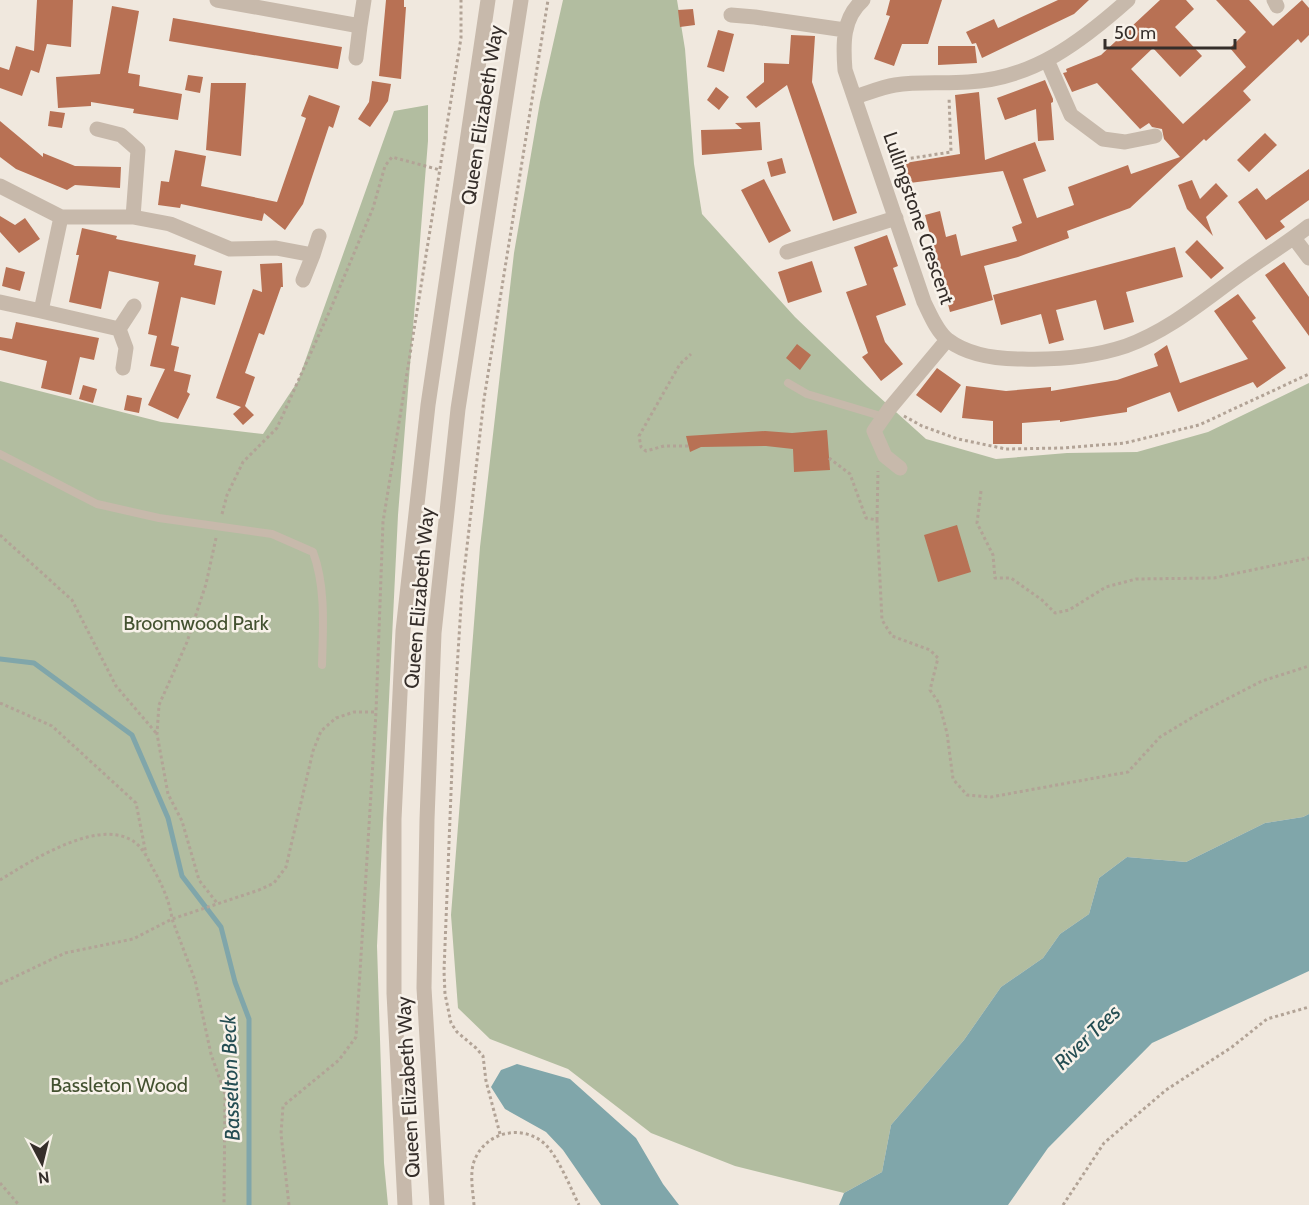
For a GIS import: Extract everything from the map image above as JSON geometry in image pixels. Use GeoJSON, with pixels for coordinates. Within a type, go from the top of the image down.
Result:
{"type":"FeatureCollection","features":[{"type":"Feature","properties":{"kind":"street"},"geometry":{"type":"LineString","coordinates":[[217,0],[360,26]]}},
{"type":"Feature","properties":{"kind":"street"},"geometry":{"type":"LineString","coordinates":[[356,58],[364,0]]}},
{"type":"Feature","properties":{"kind":"street","name":"Queen Elizabeth Way"},"geometry":{"type":"LineString","coordinates":[[405,1205],[394,993],[394,819],[403,631],[428,405],[488,0]]}},
{"type":"Feature","properties":{"kind":"street","name":"Queen Elizabeth Way"},"geometry":{"type":"LineString","coordinates":[[437,1205],[424,988],[426,820],[434,633],[458,409],[521,0]]}},
{"type":"Feature","properties":{"kind":"street","name":"Lullingstone Crescent"},"geometry":{"type":"LineString","coordinates":[[863,0],[855,6],[844,30],[845,70],[924,302],[933,321],[947,340]]}},
{"type":"Feature","properties":{"kind":"street"},"geometry":{"type":"LineString","coordinates":[[855,97],[894,85],[970,82],[1013,74],[1047,60],[1080,41],[1128,0]]}},
{"type":"Feature","properties":{"kind":"street"},"geometry":{"type":"LineString","coordinates":[[731,15],[844,30]]}},
{"type":"Feature","properties":{"kind":"street"},"geometry":{"type":"LineString","coordinates":[[1047,60],[1071,115],[1103,140],[1125,142],[1155,136]]}},
{"type":"Feature","properties":{"kind":"street"},"geometry":{"type":"LineString","coordinates":[[98,129],[121,135],[138,150],[133,217]]}},
{"type":"Feature","properties":{"kind":"street"},"geometry":{"type":"LineString","coordinates":[[0,186],[61,217],[133,217],[170,224],[230,249],[276,248],[313,255]]}},
{"type":"Feature","properties":{"kind":"street"},"geometry":{"type":"LineString","coordinates":[[41,311],[61,217]]}},
{"type":"Feature","properties":{"kind":"street"},"geometry":{"type":"LineString","coordinates":[[788,252],[896,218]]}},
{"type":"Feature","properties":{"kind":"street"},"geometry":{"type":"LineString","coordinates":[[900,468],[885,456],[874,431],[947,340],[983,356],[1016,359],[1081,357],[1124,346],[1180,318],[1309,226]]}},
{"type":"Feature","properties":{"kind":"street"},"geometry":{"type":"LineString","coordinates":[[303,280],[319,236]]}},
{"type":"Feature","properties":{"kind":"street"},"geometry":{"type":"LineString","coordinates":[[1294,237],[1309,258]]}},
{"type":"Feature","properties":{"kind":"street"},"geometry":{"type":"LineString","coordinates":[[0,302],[119,329]]}},
{"type":"Feature","properties":{"kind":"street"},"geometry":{"type":"LineString","coordinates":[[119,329],[134,306]]}},
{"type":"Feature","properties":{"kind":"street"},"geometry":{"type":"LineString","coordinates":[[119,329],[126,348],[123,368]]}},
{"type":"Feature","properties":{"kind":"lane"},"geometry":{"type":"LineString","coordinates":[[788,383],[807,394],[887,412]]}},
{"type":"Feature","properties":{"kind":"lane"},"geometry":{"type":"LineString","coordinates":[[0,454],[97,504],[159,518],[272,534],[313,552],[320,579],[322,665]]}},
{"type":"Feature","properties":{"kind":"path"},"geometry":{"type":"LineString","coordinates":[[289,1205],[281,1134],[283,1106],[339,1060],[356,1037],[376,712],[383,522],[461,38],[461,0]]}},
{"type":"Feature","properties":{"kind":"path"},"geometry":{"type":"LineString","coordinates":[[500,1134],[490,1098],[483,1056],[457,1032],[451,1023],[445,994],[454,716],[462,590],[483,399],[548,0]]}},
{"type":"Feature","properties":{"kind":"path"},"geometry":{"type":"LineString","coordinates":[[877,164],[951,152],[949,82]]}},
{"type":"Feature","properties":{"kind":"path"},"geometry":{"type":"LineString","coordinates":[[218,903],[199,880],[182,821],[168,794],[157,734],[159,705],[187,642],[207,585],[226,495],[243,462],[278,428],[364,228],[385,166],[392,157],[440,170]]}},
{"type":"Feature","properties":{"kind":"path"},"geometry":{"type":"LineString","coordinates":[[688,446],[664,446],[646,451],[641,447],[639,436],[680,364],[691,354]]}},
{"type":"Feature","properties":{"kind":"path"},"geometry":{"type":"LineString","coordinates":[[887,412],[958,439],[1006,449],[1063,448],[1125,443],[1198,425],[1309,374]]}},
{"type":"Feature","properties":{"kind":"path"},"geometry":{"type":"LineString","coordinates":[[885,456],[878,472],[877,520],[882,620],[892,636],[930,650],[938,658],[930,690],[939,703],[947,733],[953,779],[967,795],[991,797],[1128,772],[1160,737],[1198,714],[1262,681],[1309,666]]}},
{"type":"Feature","properties":{"kind":"path"},"geometry":{"type":"LineString","coordinates":[[829,458],[850,474],[866,518],[877,520]]}},
{"type":"Feature","properties":{"kind":"path"},"geometry":{"type":"LineString","coordinates":[[981,492],[977,523],[993,555],[995,578],[1011,578],[1042,600],[1055,613],[1069,610],[1106,586],[1136,579],[1214,578],[1309,558]]}},
{"type":"Feature","properties":{"kind":"path"},"geometry":{"type":"LineString","coordinates":[[0,536],[72,600],[116,686],[157,734]]}},
{"type":"Feature","properties":{"kind":"path"},"geometry":{"type":"LineString","coordinates":[[0,703],[52,726],[136,803],[147,859]]}},
{"type":"Feature","properties":{"kind":"path"},"geometry":{"type":"LineString","coordinates":[[0,984],[65,953],[133,939],[172,919],[274,883],[286,867],[313,751],[321,731],[336,718],[354,712],[376,712]]}},
{"type":"Feature","properties":{"kind":"path"},"geometry":{"type":"LineString","coordinates":[[0,880],[33,860],[78,840],[109,834],[124,837],[140,846],[158,876],[195,980],[211,1054],[225,1094],[224,1205]]}},
{"type":"Feature","properties":{"kind":"path"},"geometry":{"type":"LineString","coordinates":[[1063,1205],[1104,1143],[1166,1090],[1232,1047],[1266,1019],[1309,1006]]}},
{"type":"Feature","properties":{"kind":"path"},"geometry":{"type":"LineString","coordinates":[[474,1205],[472,1171],[474,1160],[488,1141],[500,1134],[513,1132],[526,1134],[543,1142],[552,1152],[579,1205]]}},
{"type":"Feature","properties":{"kind":"path"},"geometry":{"type":"LineString","coordinates":[[0,1183],[19,1205]]}},
{"type":"Feature","properties":{"kind":"green space"},"geometry":{"type":"Polygon","coordinates":[[[563,0],[677,0],[685,49],[694,164],[702,214],[795,317],[926,439],[996,459],[1067,453],[1137,452],[1208,432],[1309,383],[1309,814],[1265,823],[1186,862],[1127,857],[1099,878],[1089,914],[1060,934],[1043,958],[1001,987],[964,1040],[891,1125],[882,1172],[844,1193],[735,1166],[651,1133],[568,1069],[490,1039],[458,1008],[451,915],[480,547],[514,253],[540,102],[563,0]]]}},
{"type":"Feature","properties":{"kind":"green space","name":"Broomwood Park"},"geometry":{"type":"Polygon","coordinates":[[[428,105],[428,141],[398,515],[377,946],[384,1163],[388,1205],[0,1205],[0,381],[161,422],[263,434],[298,381],[394,111],[428,105]]]}},
{"type":"Feature","properties":{"kind":"water","name":"River Tees"},"geometry":{"type":"Polygon","coordinates":[[[1309,814],[1309,971],[1152,1043],[1048,1148],[1008,1205],[839,1205],[844,1193],[882,1172],[891,1125],[964,1040],[1001,987],[1043,958],[1060,934],[1089,914],[1099,878],[1127,857],[1186,862],[1265,823],[1309,814]]]}},
{"type":"Feature","properties":{"kind":"water"},"geometry":{"type":"Polygon","coordinates":[[[517,1064],[570,1079],[636,1138],[663,1184],[679,1205],[601,1205],[563,1150],[546,1132],[505,1109],[491,1087],[501,1070],[517,1064]]]}},
{"type":"Feature","properties":{"kind":"building"},"geometry":{"type":"Polygon","coordinates":[[[37,0],[73,0],[71,47],[47,44],[39,73],[31,70],[22,96],[0,88],[0,67],[9,70],[16,46],[34,51],[37,0]]]}},
{"type":"Feature","properties":{"kind":"building"},"geometry":{"type":"Polygon","coordinates":[[[386,0],[404,0],[404,7],[406,7],[401,79],[379,76],[386,0]]]}},
{"type":"Feature","properties":{"kind":"building"},"geometry":{"type":"Polygon","coordinates":[[[890,0],[942,0],[928,44],[902,44],[894,66],[874,59],[890,16],[886,15],[890,0]]]}},
{"type":"Feature","properties":{"kind":"building"},"geometry":{"type":"Polygon","coordinates":[[[1058,0],[1089,0],[1074,14],[982,58],[976,43],[972,44],[966,32],[994,19],[998,28],[1058,0]]]}},
{"type":"Feature","properties":{"kind":"building"},"geometry":{"type":"Polygon","coordinates":[[[1160,0],[1186,0],[1194,9],[1175,27],[1202,56],[1180,77],[1153,48],[1131,69],[1183,124],[1246,67],[1230,48],[1246,32],[1216,0],[1249,0],[1273,26],[1302,0],[1309,8],[1309,35],[1301,43],[1298,39],[1243,91],[1251,100],[1206,141],[1204,139],[1130,208],[1067,231],[1069,238],[1018,257],[984,266],[993,300],[950,312],[925,215],[940,211],[946,237],[956,234],[961,256],[1017,241],[1012,227],[1022,223],[1003,171],[902,184],[899,164],[960,154],[955,95],[979,92],[985,160],[1035,142],[1046,171],[1023,179],[1037,218],[1074,205],[1068,187],[1128,165],[1131,174],[1180,157],[1164,139],[1162,129],[1152,127],[1149,123],[1140,129],[1097,83],[1072,92],[1063,73],[1067,72],[1066,69],[1101,55],[1160,0]]]}},
{"type":"Feature","properties":{"kind":"building"},"geometry":{"type":"Polygon","coordinates":[[[112,6],[139,11],[128,73],[140,75],[139,86],[182,94],[178,120],[133,113],[134,109],[91,102],[91,106],[58,108],[56,77],[100,74],[112,6]]]}},
{"type":"Feature","properties":{"kind":"building"},"geometry":{"type":"Polygon","coordinates":[[[693,9],[695,25],[680,27],[678,10],[693,9]]]}},
{"type":"Feature","properties":{"kind":"building"},"geometry":{"type":"Polygon","coordinates":[[[173,18],[342,47],[338,69],[169,41],[173,18]]]}},
{"type":"Feature","properties":{"kind":"building"},"geometry":{"type":"Polygon","coordinates":[[[718,30],[734,34],[724,72],[707,67],[718,30]]]}},
{"type":"Feature","properties":{"kind":"building"},"geometry":{"type":"Polygon","coordinates":[[[791,35],[815,36],[812,82],[857,213],[833,221],[787,85],[756,108],[746,97],[764,82],[764,63],[789,64],[791,35]]]}},
{"type":"Feature","properties":{"kind":"building"},"geometry":{"type":"Polygon","coordinates":[[[938,46],[975,46],[977,63],[938,65],[938,46]]]}},
{"type":"Feature","properties":{"kind":"building"},"geometry":{"type":"Polygon","coordinates":[[[188,75],[203,77],[200,93],[185,90],[188,75]]]}},
{"type":"Feature","properties":{"kind":"building"},"geometry":{"type":"Polygon","coordinates":[[[1045,80],[1053,99],[1051,103],[1054,140],[1038,141],[1036,109],[1005,120],[997,98],[1045,80]]]}},
{"type":"Feature","properties":{"kind":"building"},"geometry":{"type":"Polygon","coordinates":[[[372,81],[391,84],[388,101],[370,127],[358,119],[369,102],[372,81]]]}},
{"type":"Feature","properties":{"kind":"building"},"geometry":{"type":"Polygon","coordinates":[[[211,83],[246,83],[241,156],[206,150],[211,83]]]}},
{"type":"Feature","properties":{"kind":"building"},"geometry":{"type":"Polygon","coordinates":[[[716,87],[729,97],[719,110],[707,100],[716,87]]]}},
{"type":"Feature","properties":{"kind":"building"},"geometry":{"type":"Polygon","coordinates":[[[309,95],[340,106],[333,128],[329,126],[303,204],[285,230],[264,213],[262,221],[181,204],[180,208],[158,205],[161,181],[169,182],[175,150],[206,156],[201,186],[277,202],[306,118],[301,116],[309,95]]]}},
{"type":"Feature","properties":{"kind":"building"},"geometry":{"type":"Polygon","coordinates":[[[50,111],[65,113],[62,128],[48,126],[50,111]]]}},
{"type":"Feature","properties":{"kind":"building"},"geometry":{"type":"Polygon","coordinates":[[[0,121],[43,157],[43,153],[75,166],[121,167],[120,188],[75,185],[67,190],[16,169],[0,157],[0,121]]]}},
{"type":"Feature","properties":{"kind":"building"},"geometry":{"type":"Polygon","coordinates":[[[760,122],[762,150],[702,155],[701,130],[742,129],[735,123],[760,122]]]}},
{"type":"Feature","properties":{"kind":"building"},"geometry":{"type":"Polygon","coordinates":[[[1265,133],[1277,145],[1249,172],[1237,160],[1265,133]]]}},
{"type":"Feature","properties":{"kind":"building"},"geometry":{"type":"Polygon","coordinates":[[[782,158],[786,173],[771,177],[767,162],[782,158]]]}},
{"type":"Feature","properties":{"kind":"building"},"geometry":{"type":"Polygon","coordinates":[[[1309,169],[1309,200],[1280,221],[1285,227],[1266,240],[1238,202],[1257,188],[1266,200],[1309,169]]]}},
{"type":"Feature","properties":{"kind":"building"},"geometry":{"type":"Polygon","coordinates":[[[764,179],[791,231],[769,243],[741,190],[764,179]]]}},
{"type":"Feature","properties":{"kind":"building"},"geometry":{"type":"Polygon","coordinates":[[[1192,180],[1200,199],[1216,183],[1228,196],[1206,217],[1213,236],[1187,209],[1178,185],[1192,180]]]}},
{"type":"Feature","properties":{"kind":"building"},"geometry":{"type":"Polygon","coordinates":[[[0,216],[15,225],[25,218],[40,239],[19,253],[0,232],[0,216]]]}},
{"type":"Feature","properties":{"kind":"building"},"geometry":{"type":"Polygon","coordinates":[[[82,228],[117,236],[116,239],[196,255],[194,265],[222,271],[215,305],[181,297],[171,345],[179,347],[174,371],[191,375],[187,392],[190,394],[178,419],[148,405],[165,369],[150,366],[157,336],[148,334],[159,282],[109,271],[101,309],[69,302],[82,228]]]}},
{"type":"Feature","properties":{"kind":"building"},"geometry":{"type":"Polygon","coordinates":[[[887,235],[898,266],[893,268],[906,305],[876,316],[885,342],[903,364],[881,381],[862,357],[868,353],[846,292],[867,285],[854,247],[887,235]]]}},
{"type":"Feature","properties":{"kind":"building"},"geometry":{"type":"Polygon","coordinates":[[[1197,240],[1224,268],[1211,279],[1185,252],[1197,240]]]}},
{"type":"Feature","properties":{"kind":"building"},"geometry":{"type":"Polygon","coordinates":[[[1175,247],[1183,277],[1126,292],[1134,322],[1104,330],[1096,300],[1056,310],[1064,340],[1049,344],[1041,314],[1001,325],[993,295],[1175,247]]]}},
{"type":"Feature","properties":{"kind":"building"},"geometry":{"type":"Polygon","coordinates":[[[812,261],[822,292],[788,303],[778,272],[812,261]]]}},
{"type":"Feature","properties":{"kind":"building"},"geometry":{"type":"Polygon","coordinates":[[[1284,262],[1309,297],[1309,336],[1265,275],[1284,262]]]}},
{"type":"Feature","properties":{"kind":"building"},"geometry":{"type":"Polygon","coordinates":[[[282,263],[283,287],[281,287],[264,335],[259,333],[245,373],[255,377],[245,406],[254,415],[243,425],[233,414],[241,407],[216,398],[253,289],[262,292],[260,264],[282,263]]]}},
{"type":"Feature","properties":{"kind":"building"},"geometry":{"type":"Polygon","coordinates":[[[6,267],[25,272],[20,291],[2,286],[6,267]]]}},
{"type":"Feature","properties":{"kind":"building"},"geometry":{"type":"Polygon","coordinates":[[[1238,294],[1256,318],[1252,321],[1286,368],[1257,388],[1253,382],[1178,412],[1170,392],[1127,408],[1127,412],[1060,422],[1060,420],[1022,423],[1022,444],[993,444],[993,421],[962,418],[966,386],[1006,391],[1051,387],[1051,391],[1117,380],[1158,366],[1154,354],[1167,345],[1180,383],[1248,359],[1214,311],[1238,294]]]}},
{"type":"Feature","properties":{"kind":"building"},"geometry":{"type":"Polygon","coordinates":[[[16,322],[99,338],[94,360],[80,357],[71,395],[41,388],[47,361],[0,350],[0,337],[12,339],[16,322]]]}},
{"type":"Feature","properties":{"kind":"building"},"geometry":{"type":"Polygon","coordinates":[[[797,344],[811,355],[800,370],[786,358],[797,344]]]}},
{"type":"Feature","properties":{"kind":"building"},"geometry":{"type":"Polygon","coordinates":[[[937,368],[961,385],[941,413],[916,395],[937,368]]]}},
{"type":"Feature","properties":{"kind":"building"},"geometry":{"type":"Polygon","coordinates":[[[83,385],[97,389],[93,403],[79,399],[83,385]]]}},
{"type":"Feature","properties":{"kind":"building"},"geometry":{"type":"Polygon","coordinates":[[[127,395],[142,398],[139,413],[124,410],[127,395]]]}},
{"type":"Feature","properties":{"kind":"building"},"geometry":{"type":"Polygon","coordinates":[[[827,430],[830,470],[794,472],[793,449],[766,446],[701,447],[690,452],[686,436],[765,431],[792,433],[827,430]]]}},
{"type":"Feature","properties":{"kind":"building"},"geometry":{"type":"Polygon","coordinates":[[[957,525],[971,572],[938,582],[924,535],[957,525]]]}},
{"type":"Feature","properties":{"kind":"waterway","name":"Basselton Beck"},"geometry":{"type":"LineString","coordinates":[[0,659],[34,663],[132,735],[168,818],[182,876],[221,927],[235,982],[249,1019],[249,1205]]}},
{"type":"Feature","properties":{"kind":"park label","name":"Bassleton Wood"},"geometry":{"type":"Point","coordinates":[119,1085]}}]}
